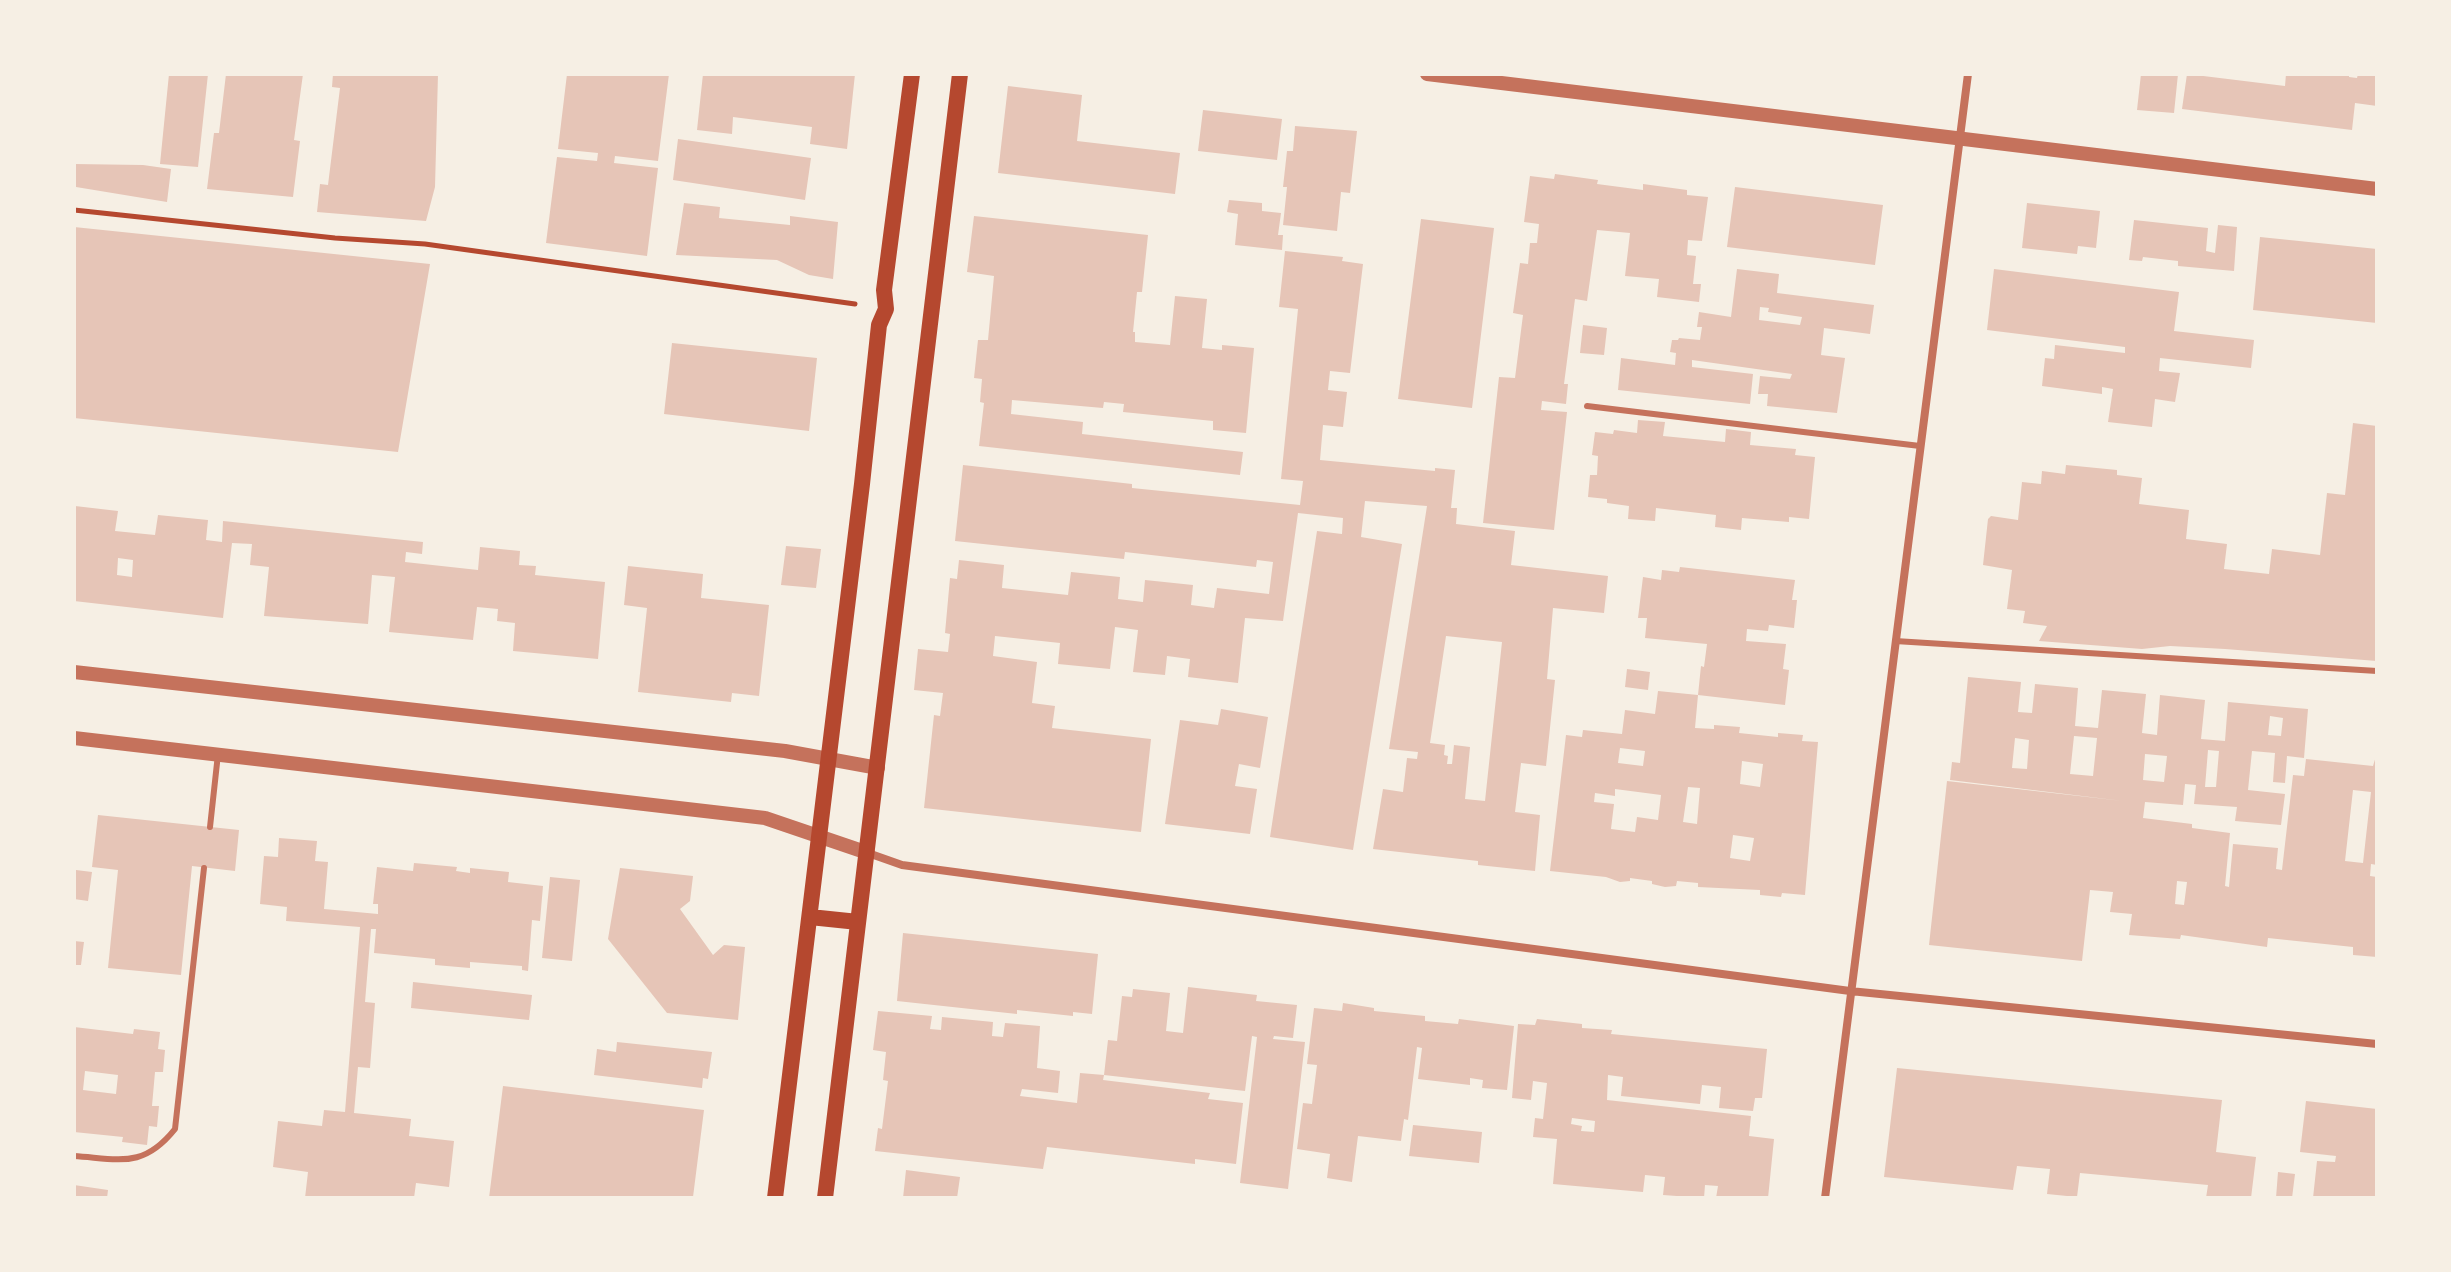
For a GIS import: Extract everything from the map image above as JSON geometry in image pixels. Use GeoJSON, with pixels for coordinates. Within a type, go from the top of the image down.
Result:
{"type":"FeatureCollection","features":[{"type":"Feature","properties":{"kind":"main road"},"geometry":{"type":"LineString","coordinates":[[775,1198],[879,325],[886,309],[884,290],[912,74]]}},
{"type":"Feature","properties":{"kind":"main road"},"geometry":{"type":"LineString","coordinates":[[825,1198],[960,74]]}},
{"type":"Feature","properties":{"kind":"main road"},"geometry":{"type":"LineString","coordinates":[[810,917],[858,922]]}},
{"type":"Feature","properties":{"kind":"street"},"geometry":{"type":"LineString","coordinates":[[1427,74],[2377,189]]}},
{"type":"Feature","properties":{"kind":"street"},"geometry":{"type":"LineString","coordinates":[[1825,1198],[1968,74]]}},
{"type":"Feature","properties":{"kind":"street"},"geometry":{"type":"LineString","coordinates":[[74,672],[785,751],[878,768]]}},
{"type":"Feature","properties":{"kind":"street"},"geometry":{"type":"LineString","coordinates":[[74,738],[765,818],[902,865],[1850,991],[2377,1044]]}},
{"type":"Feature","properties":{"kind":"lane"},"geometry":{"type":"LineString","coordinates":[[1587,406],[1920,446]]}},
{"type":"Feature","properties":{"kind":"lane"},"geometry":{"type":"LineString","coordinates":[[1895,641],[2377,671]]}},
{"type":"Feature","properties":{"kind":"lane"},"geometry":{"type":"LineString","coordinates":[[210,827],[218,754]]}},
{"type":"Feature","properties":{"kind":"lane"},"geometry":{"type":"LineString","coordinates":[[74,1156],[133,1160],[161,1146],[175,1129],[204,868]]}},
{"type":"Feature","properties":{"kind":"path"},"geometry":{"type":"LineString","coordinates":[[74,210],[335,238],[425,244],[886,309]]}},
{"type":"Feature","properties":{"kind":"building"},"geometry":{"type":"Polygon","coordinates":[[[169,74],[208,74],[198,167],[160,164],[169,74]]]}},
{"type":"Feature","properties":{"kind":"building"},"geometry":{"type":"Polygon","coordinates":[[[226,74],[303,74],[294,140],[300,141],[293,197],[207,189],[214,133],[219,133],[226,74]]]}},
{"type":"Feature","properties":{"kind":"building"},"geometry":{"type":"Polygon","coordinates":[[[333,74],[438,74],[435,187],[426,221],[317,212],[320,184],[328,185],[340,88],[332,87],[333,74]]]}},
{"type":"Feature","properties":{"kind":"building"},"geometry":{"type":"Polygon","coordinates":[[[567,74],[669,74],[658,161],[615,156],[614,163],[658,168],[647,256],[546,243],[557,157],[597,161],[598,153],[558,149],[567,74]]]}},
{"type":"Feature","properties":{"kind":"building"},"geometry":{"type":"Polygon","coordinates":[[[703,74],[855,74],[847,149],[810,144],[812,127],[733,117],[732,134],[697,130],[703,74]]]}},
{"type":"Feature","properties":{"kind":"building"},"geometry":{"type":"Polygon","coordinates":[[[2141,74],[2178,74],[2174,113],[2137,110],[2141,74]]]}},
{"type":"Feature","properties":{"kind":"building"},"geometry":{"type":"Polygon","coordinates":[[[2187,74],[2285,86],[2286,74],[2349,74],[2349,77],[2357,78],[2358,74],[2377,74],[2377,106],[2355,103],[2352,130],[2182,109],[2187,74]]]}},
{"type":"Feature","properties":{"kind":"building"},"geometry":{"type":"Polygon","coordinates":[[[1008,86],[1082,95],[1077,141],[1180,153],[1175,194],[998,173],[1008,86]]]}},
{"type":"Feature","properties":{"kind":"building"},"geometry":{"type":"Polygon","coordinates":[[[1203,110],[1282,119],[1277,160],[1198,151],[1203,110]]]}},
{"type":"Feature","properties":{"kind":"building"},"geometry":{"type":"Polygon","coordinates":[[[1295,126],[1357,131],[1350,193],[1341,192],[1337,231],[1283,225],[1287,151],[1293,151],[1295,126]]]}},
{"type":"Feature","properties":{"kind":"building"},"geometry":{"type":"Polygon","coordinates":[[[678,139],[811,158],[805,200],[673,180],[678,139]]]}},
{"type":"Feature","properties":{"kind":"building"},"geometry":{"type":"Polygon","coordinates":[[[74,164],[143,165],[171,169],[167,202],[76,187],[74,164]]]}},
{"type":"Feature","properties":{"kind":"building"},"geometry":{"type":"Polygon","coordinates":[[[1555,174],[1643,190],[1643,184],[1687,190],[1687,195],[1708,197],[1702,241],[1688,240],[1687,255],[1696,256],[1693,284],[1701,284],[1699,302],[1657,297],[1659,279],[1625,276],[1630,233],[1597,230],[1587,301],[1575,299],[1564,384],[1568,384],[1566,404],[1542,401],[1541,410],[1567,412],[1554,530],[1483,523],[1499,377],[1515,378],[1523,315],[1513,313],[1520,263],[1528,264],[1530,243],[1537,243],[1539,224],[1524,222],[1530,176],[1554,179],[1555,174]]]}},
{"type":"Feature","properties":{"kind":"building"},"geometry":{"type":"Polygon","coordinates":[[[1735,187],[1883,205],[1875,265],[1727,247],[1735,187]]]}},
{"type":"Feature","properties":{"kind":"building"},"geometry":{"type":"Polygon","coordinates":[[[1229,200],[1262,203],[1262,211],[1281,213],[1278,235],[1283,235],[1282,250],[1235,245],[1238,214],[1227,212],[1229,200]]]}},
{"type":"Feature","properties":{"kind":"building"},"geometry":{"type":"Polygon","coordinates":[[[684,203],[720,207],[719,218],[790,225],[790,216],[838,222],[833,279],[809,275],[777,260],[676,255],[684,203]]]}},
{"type":"Feature","properties":{"kind":"building"},"geometry":{"type":"Polygon","coordinates":[[[2027,203],[2100,211],[2096,248],[2078,246],[2077,254],[2022,248],[2027,203]]]}},
{"type":"Feature","properties":{"kind":"building"},"geometry":{"type":"Polygon","coordinates":[[[974,216],[1148,235],[1142,292],[1137,292],[1135,342],[1170,345],[1175,296],[1207,299],[1202,348],[1222,350],[1222,345],[1254,348],[1246,433],[1213,430],[1213,421],[1123,412],[1124,404],[1104,402],[1103,408],[1012,400],[1011,414],[1083,422],[1082,434],[1243,452],[1240,475],[979,446],[984,403],[980,402],[982,379],[974,378],[978,340],[988,340],[994,276],[967,272],[974,216]]]}},
{"type":"Feature","properties":{"kind":"building"},"geometry":{"type":"Polygon","coordinates":[[[1421,219],[1494,228],[1472,408],[1398,399],[1421,219]]]}},
{"type":"Feature","properties":{"kind":"building"},"geometry":{"type":"Polygon","coordinates":[[[2134,220],[2208,228],[2206,251],[2215,253],[2218,225],[2237,227],[2234,271],[2178,266],[2178,261],[2143,257],[2142,261],[2129,260],[2134,220]]]}},
{"type":"Feature","properties":{"kind":"building"},"geometry":{"type":"Polygon","coordinates":[[[74,227],[430,264],[398,452],[74,418],[74,227]]]}},
{"type":"Feature","properties":{"kind":"building"},"geometry":{"type":"Polygon","coordinates":[[[2260,237],[2377,249],[2377,323],[2253,310],[2260,237]]]}},
{"type":"Feature","properties":{"kind":"building"},"geometry":{"type":"Polygon","coordinates":[[[1285,251],[1343,257],[1342,261],[1363,264],[1350,373],[1330,371],[1328,390],[1347,392],[1343,427],[1323,425],[1320,460],[1435,471],[1435,468],[1455,470],[1451,508],[1457,508],[1456,524],[1515,531],[1511,565],[1608,576],[1604,613],[1553,608],[1547,679],[1555,680],[1546,766],[1521,763],[1515,812],[1540,815],[1535,871],[1373,849],[1383,789],[1403,792],[1407,758],[1417,759],[1418,752],[1389,749],[1427,506],[1365,501],[1361,537],[1402,544],[1353,850],[1270,837],[1317,531],[1342,534],[1343,518],[1298,513],[1283,621],[1245,618],[1238,683],[1188,677],[1190,659],[1167,656],[1165,675],[1133,672],[1138,630],[1115,627],[1110,669],[1058,664],[1060,643],[995,636],[993,656],[1037,662],[1032,703],[1055,706],[1052,728],[1151,739],[1141,832],[924,808],[934,715],[940,716],[943,693],[914,690],[918,649],[948,652],[950,634],[945,633],[950,578],[957,579],[959,560],[1004,565],[1002,588],[1068,595],[1071,572],[1120,577],[1118,599],[1143,602],[1145,580],[1193,585],[1191,605],[1214,608],[1217,588],[1269,594],[1273,562],[1257,560],[1256,567],[1125,552],[1124,559],[955,541],[963,465],[1132,484],[1132,488],[1300,505],[1303,481],[1281,479],[1298,309],[1279,307],[1285,251]],[[1446,636],[1430,743],[1445,745],[1447,764],[1452,764],[1454,745],[1470,747],[1465,799],[1485,801],[1502,642],[1446,636]]]}},
{"type":"Feature","properties":{"kind":"building"},"geometry":{"type":"Polygon","coordinates":[[[1737,269],[1779,274],[1777,293],[1874,305],[1870,334],[1824,328],[1821,355],[1845,358],[1837,413],[1767,406],[1768,394],[1758,394],[1760,376],[1790,379],[1792,374],[1692,360],[1692,367],[1753,374],[1750,404],[1618,390],[1621,358],[1675,365],[1676,353],[1670,352],[1672,340],[1700,340],[1702,327],[1697,327],[1699,312],[1731,317],[1737,269]],[[1760,307],[1759,320],[1800,325],[1802,317],[1768,312],[1769,308],[1760,307]]]}},
{"type":"Feature","properties":{"kind":"building"},"geometry":{"type":"Polygon","coordinates":[[[1994,269],[2179,292],[2174,331],[2254,340],[2251,368],[2160,358],[2159,371],[2180,373],[2175,402],[2155,399],[2152,427],[2108,422],[2113,389],[2102,387],[2102,394],[2042,386],[2045,358],[2054,359],[2055,345],[2125,353],[2125,347],[1987,330],[1994,269]]]}},
{"type":"Feature","properties":{"kind":"building"},"geometry":{"type":"Polygon","coordinates":[[[1583,325],[1607,328],[1604,355],[1580,353],[1583,325]]]}},
{"type":"Feature","properties":{"kind":"building"},"geometry":{"type":"Polygon","coordinates":[[[672,343],[817,358],[809,431],[664,414],[672,343]]]}},
{"type":"Feature","properties":{"kind":"building"},"geometry":{"type":"Polygon","coordinates":[[[1638,420],[1665,422],[1663,436],[1725,442],[1726,429],[1751,432],[1750,445],[1796,449],[1795,455],[1815,457],[1809,519],[1789,517],[1789,522],[1742,518],[1741,530],[1715,527],[1716,515],[1656,508],[1655,521],[1628,519],[1629,506],[1588,497],[1590,475],[1597,475],[1598,456],[1592,455],[1595,432],[1613,434],[1614,430],[1637,433],[1638,420]]]}},
{"type":"Feature","properties":{"kind":"building"},"geometry":{"type":"Polygon","coordinates":[[[2353,423],[2377,426],[2377,661],[2225,649],[2170,646],[2142,649],[2039,641],[2047,626],[2023,623],[2025,611],[2007,609],[2012,570],[1983,565],[1988,519],[1991,516],[2018,520],[2022,482],[2041,484],[2042,471],[2065,474],[2066,465],[2117,470],[2117,475],[2142,478],[2139,504],[2189,510],[2186,539],[2227,544],[2224,569],[2269,574],[2272,549],[2320,555],[2327,493],[2345,495],[2353,423]]]}},
{"type":"Feature","properties":{"kind":"building"},"geometry":{"type":"Polygon","coordinates":[[[75,506],[118,511],[115,531],[155,535],[158,515],[208,520],[206,540],[222,542],[223,521],[423,542],[422,554],[406,552],[405,562],[478,570],[480,547],[520,551],[519,565],[536,566],[535,575],[605,582],[598,659],[513,651],[515,623],[497,621],[498,609],[477,607],[473,640],[389,632],[395,577],[372,575],[368,624],[264,616],[269,567],[250,565],[252,544],[232,543],[223,618],[74,601],[75,506]],[[118,558],[117,575],[132,577],[133,560],[118,558]]]}},
{"type":"Feature","properties":{"kind":"building"},"geometry":{"type":"Polygon","coordinates":[[[786,546],[821,549],[816,588],[781,585],[786,546]]]}},
{"type":"Feature","properties":{"kind":"building"},"geometry":{"type":"Polygon","coordinates":[[[628,566],[703,574],[701,598],[769,605],[759,696],[732,693],[731,702],[638,692],[647,608],[624,605],[628,566]]]}},
{"type":"Feature","properties":{"kind":"building"},"geometry":{"type":"Polygon","coordinates":[[[1680,567],[1795,580],[1792,600],[1797,600],[1794,628],[1769,625],[1768,631],[1747,629],[1746,641],[1786,644],[1783,669],[1789,670],[1785,705],[1698,695],[1707,644],[1645,638],[1647,618],[1638,618],[1643,577],[1661,580],[1662,570],[1679,572],[1680,567]]]}},
{"type":"Feature","properties":{"kind":"building"},"geometry":{"type":"Polygon","coordinates":[[[1627,669],[1650,672],[1648,690],[1625,687],[1627,669]]]}},
{"type":"Feature","properties":{"kind":"building"},"geometry":{"type":"Polygon","coordinates":[[[1968,677],[2021,682],[2018,712],[2032,713],[2035,684],[2078,688],[2075,726],[2098,728],[2102,690],[2146,694],[2142,733],[2157,735],[2160,695],[2205,700],[2201,739],[2225,741],[2228,702],[2308,709],[2304,758],[2287,756],[2285,783],[2273,782],[2275,753],[2252,751],[2248,790],[2285,794],[2281,825],[2235,821],[2237,807],[2194,804],[2196,785],[2185,784],[2183,805],[2145,802],[2143,818],[2192,824],[2192,828],[2230,833],[2225,886],[2229,887],[2233,844],[2278,848],[2276,869],[2282,870],[2293,775],[2304,776],[2306,759],[2373,766],[2377,753],[2377,865],[2371,864],[2370,876],[2377,877],[2377,957],[2353,955],[2353,947],[2268,938],[2267,947],[2181,935],[2180,939],[2129,935],[2132,914],[2110,912],[2113,892],[2090,890],[2082,961],[1929,945],[1947,781],[2123,801],[1950,780],[1952,762],[1960,763],[1968,677]],[[2270,716],[2268,735],[2281,736],[2283,718],[2270,716]],[[2074,736],[2070,774],[2093,776],[2097,738],[2074,736]],[[2015,738],[2012,768],[2027,769],[2029,740],[2015,738]],[[2208,750],[2205,787],[2216,787],[2219,751],[2208,750]],[[2145,754],[2143,780],[2164,782],[2167,756],[2145,754]],[[2353,790],[2345,861],[2363,863],[2371,792],[2353,790]],[[2177,881],[2175,904],[2184,905],[2187,882],[2177,881]]]}},
{"type":"Feature","properties":{"kind":"building"},"geometry":{"type":"Polygon","coordinates":[[[1658,691],[1698,695],[1695,728],[1714,729],[1714,725],[1740,727],[1739,733],[1778,737],[1778,733],[1803,735],[1802,741],[1818,742],[1805,895],[1760,895],[1760,890],[1698,887],[1698,883],[1677,881],[1676,886],[1665,887],[1652,884],[1652,881],[1630,878],[1630,881],[1620,882],[1606,877],[1550,871],[1566,735],[1582,737],[1583,730],[1622,734],[1625,710],[1655,714],[1658,691]],[[1620,748],[1618,763],[1643,766],[1645,751],[1620,748]],[[1742,761],[1740,784],[1760,787],[1763,764],[1742,761]],[[1688,787],[1683,822],[1697,824],[1700,788],[1688,787]],[[1615,789],[1615,796],[1595,793],[1594,802],[1614,804],[1611,829],[1635,832],[1637,817],[1658,820],[1661,795],[1615,789]],[[1733,835],[1730,858],[1750,861],[1754,838],[1733,835]]]}},
{"type":"Feature","properties":{"kind":"building"},"geometry":{"type":"Polygon","coordinates":[[[1221,709],[1268,717],[1260,768],[1239,764],[1235,786],[1257,789],[1250,834],[1165,824],[1180,720],[1218,725],[1221,709]]]}},
{"type":"Feature","properties":{"kind":"building"},"geometry":{"type":"Polygon","coordinates":[[[98,815],[239,830],[235,871],[192,866],[181,975],[108,968],[118,870],[92,867],[98,815]]]}},
{"type":"Feature","properties":{"kind":"building"},"geometry":{"type":"Polygon","coordinates":[[[279,838],[317,841],[315,861],[328,862],[324,909],[378,914],[378,904],[373,904],[377,867],[413,871],[414,863],[457,867],[456,871],[470,873],[470,868],[509,872],[508,882],[543,886],[540,921],[532,920],[528,971],[522,970],[522,966],[470,962],[470,968],[435,965],[435,959],[374,953],[376,929],[371,929],[365,1002],[375,1003],[370,1068],[358,1067],[354,1113],[411,1119],[409,1136],[454,1141],[449,1187],[416,1183],[414,1198],[305,1198],[308,1172],[273,1167],[278,1121],[322,1126],[324,1110],[345,1112],[360,927],[286,921],[287,907],[260,904],[264,856],[278,857],[279,838]]]}},
{"type":"Feature","properties":{"kind":"building"},"geometry":{"type":"Polygon","coordinates":[[[620,868],[693,876],[690,901],[680,909],[713,955],[724,945],[745,947],[738,1020],[667,1013],[608,939],[620,868]]]}},
{"type":"Feature","properties":{"kind":"building"},"geometry":{"type":"Polygon","coordinates":[[[76,870],[92,872],[88,901],[74,899],[76,870]]]}},
{"type":"Feature","properties":{"kind":"building"},"geometry":{"type":"Polygon","coordinates":[[[550,877],[580,880],[572,961],[542,958],[550,877]]]}},
{"type":"Feature","properties":{"kind":"building"},"geometry":{"type":"Polygon","coordinates":[[[903,933],[1098,954],[1092,1014],[1073,1012],[1073,1016],[1017,1010],[1017,1014],[897,1001],[903,933]]]}},
{"type":"Feature","properties":{"kind":"building"},"geometry":{"type":"Polygon","coordinates":[[[74,941],[84,942],[81,965],[74,965],[74,941]]]}},
{"type":"Feature","properties":{"kind":"building"},"geometry":{"type":"Polygon","coordinates":[[[413,982],[532,995],[529,1020],[411,1008],[413,982]]]}},
{"type":"Feature","properties":{"kind":"building"},"geometry":{"type":"Polygon","coordinates":[[[1188,987],[1257,995],[1256,1001],[1297,1005],[1293,1038],[1274,1036],[1273,1039],[1305,1042],[1288,1189],[1240,1183],[1257,1037],[1252,1036],[1245,1091],[1104,1075],[1108,1040],[1117,1041],[1122,996],[1132,997],[1133,989],[1170,993],[1166,1031],[1183,1033],[1188,987]]]}},
{"type":"Feature","properties":{"kind":"building"},"geometry":{"type":"Polygon","coordinates":[[[1343,1003],[1374,1008],[1374,1011],[1425,1016],[1425,1021],[1458,1024],[1459,1019],[1514,1026],[1507,1090],[1482,1088],[1483,1080],[1470,1078],[1470,1085],[1418,1079],[1422,1048],[1417,1047],[1408,1120],[1404,1119],[1401,1141],[1358,1136],[1352,1182],[1327,1178],[1330,1154],[1297,1149],[1303,1103],[1312,1104],[1317,1065],[1307,1064],[1314,1008],[1342,1011],[1343,1003]]]}},
{"type":"Feature","properties":{"kind":"building"},"geometry":{"type":"Polygon","coordinates":[[[878,1011],[932,1016],[930,1029],[941,1030],[942,1017],[993,1022],[992,1036],[1003,1037],[1005,1023],[1040,1026],[1037,1068],[1060,1071],[1058,1093],[1022,1089],[1020,1096],[1077,1103],[1080,1073],[1104,1075],[1103,1080],[1210,1093],[1208,1099],[1243,1103],[1236,1164],[1195,1159],[1195,1164],[1047,1147],[1043,1169],[875,1151],[878,1128],[882,1129],[888,1081],[883,1080],[886,1052],[873,1050],[878,1011]]]}},
{"type":"Feature","properties":{"kind":"building"},"geometry":{"type":"Polygon","coordinates":[[[1537,1019],[1612,1030],[1611,1034],[1767,1049],[1762,1098],[1755,1098],[1753,1111],[1719,1108],[1721,1087],[1702,1085],[1700,1104],[1621,1096],[1623,1077],[1608,1075],[1607,1100],[1751,1116],[1749,1136],[1774,1139],[1768,1198],[1716,1198],[1718,1186],[1705,1185],[1704,1198],[1663,1195],[1665,1177],[1645,1175],[1643,1192],[1553,1184],[1557,1139],[1533,1137],[1535,1118],[1543,1119],[1547,1083],[1533,1081],[1531,1100],[1512,1098],[1518,1024],[1535,1025],[1537,1019]],[[1572,1118],[1571,1124],[1582,1126],[1581,1131],[1594,1132],[1595,1121],[1572,1118]]]}},
{"type":"Feature","properties":{"kind":"building"},"geometry":{"type":"Polygon","coordinates":[[[74,1027],[133,1034],[134,1029],[160,1032],[158,1049],[165,1050],[163,1072],[155,1072],[152,1106],[159,1106],[157,1127],[149,1126],[147,1145],[122,1142],[123,1137],[74,1132],[74,1027]],[[85,1071],[83,1090],[116,1094],[118,1075],[85,1071]]]}},
{"type":"Feature","properties":{"kind":"building"},"geometry":{"type":"Polygon","coordinates":[[[617,1042],[712,1052],[708,1079],[703,1078],[702,1088],[594,1075],[597,1049],[616,1052],[617,1042]]]}},
{"type":"Feature","properties":{"kind":"building"},"geometry":{"type":"Polygon","coordinates":[[[1897,1068],[2222,1100],[2216,1152],[2256,1157],[2251,1198],[2206,1198],[2208,1185],[2080,1173],[2077,1197],[2047,1194],[2050,1169],[2017,1166],[2013,1190],[1884,1177],[1897,1068]]]}},
{"type":"Feature","properties":{"kind":"building"},"geometry":{"type":"Polygon","coordinates":[[[503,1086],[704,1110],[693,1197],[489,1198],[503,1086]]]}},
{"type":"Feature","properties":{"kind":"building"},"geometry":{"type":"Polygon","coordinates":[[[2306,1101],[2377,1109],[2377,1198],[2313,1198],[2317,1161],[2335,1162],[2336,1156],[2300,1152],[2306,1101]]]}},
{"type":"Feature","properties":{"kind":"building"},"geometry":{"type":"Polygon","coordinates":[[[1413,1125],[1482,1132],[1479,1163],[1409,1156],[1413,1125]]]}},
{"type":"Feature","properties":{"kind":"building"},"geometry":{"type":"Polygon","coordinates":[[[906,1170],[960,1177],[957,1198],[903,1198],[906,1170]]]}},
{"type":"Feature","properties":{"kind":"building"},"geometry":{"type":"Polygon","coordinates":[[[2278,1172],[2295,1174],[2292,1198],[2276,1198],[2278,1172]]]}},
{"type":"Feature","properties":{"kind":"building"},"geometry":{"type":"Polygon","coordinates":[[[74,1185],[108,1190],[107,1198],[74,1198],[74,1185]]]}}]}
